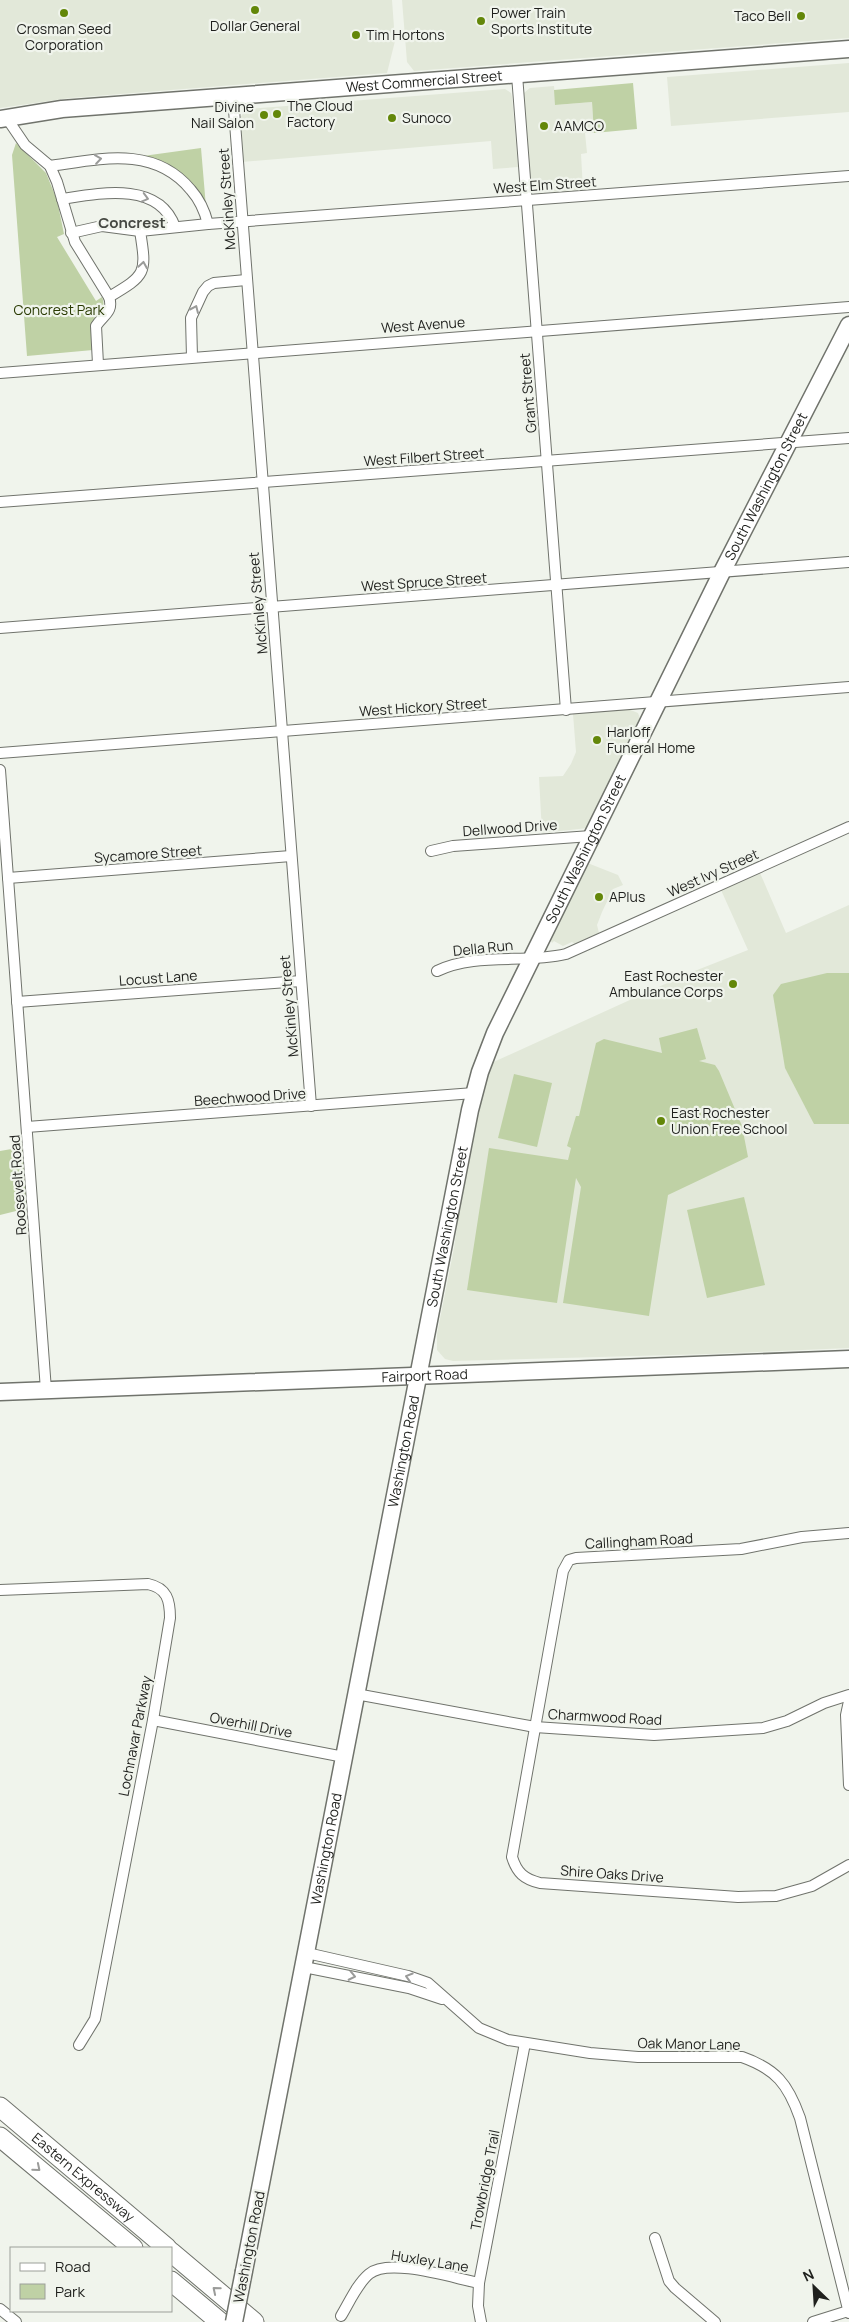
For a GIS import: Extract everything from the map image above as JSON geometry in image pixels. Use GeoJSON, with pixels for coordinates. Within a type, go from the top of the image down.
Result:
{"type":"FeatureCollection","features":[{"type":"Feature","properties":{"kind":"highway","name":"Eastern Expressway"},"geometry":{"type":"LineString","coordinates":[[0,2107],[166,2247]]}},
{"type":"Feature","properties":{"kind":"highway","name":"Eastern Expressway"},"geometry":{"type":"LineString","coordinates":[[0,2136],[132,2247]]}},
{"type":"Feature","properties":{"kind":"highway"},"geometry":{"type":"LineString","coordinates":[[172,2253],[254,2322]]}},
{"type":"Feature","properties":{"kind":"highway"},"geometry":{"type":"LineString","coordinates":[[172,2282],[220,2322]]}},
{"type":"Feature","properties":{"kind":"main road","name":"West Commercial Street"},"geometry":{"type":"LineString","coordinates":[[3,118],[62,109],[849,49]]}},
{"type":"Feature","properties":{"kind":"main road","name":"South Washington Street"},"geometry":{"type":"LineString","coordinates":[[417,1376],[474,1093],[487,1051],[722,572],[849,324]]}},
{"type":"Feature","properties":{"kind":"main road","name":"Fairport Road"},"geometry":{"type":"LineString","coordinates":[[0,1392],[849,1359]]}},
{"type":"Feature","properties":{"kind":"main road","name":"Washington Road"},"geometry":{"type":"LineString","coordinates":[[234,2322],[306,1960],[417,1376]]}},
{"type":"Feature","properties":{"kind":"street","name":"Grant Street"},"geometry":{"type":"LineString","coordinates":[[516,74],[566,710]]}},
{"type":"Feature","properties":{"kind":"street","name":"McKinley Street"},"geometry":{"type":"LineString","coordinates":[[233,97],[311,1106]]}},
{"type":"Feature","properties":{"kind":"street"},"geometry":{"type":"LineString","coordinates":[[3,118],[25,145],[50,166],[62,199],[74,242],[109,297],[109,312],[96,326],[98,364]]}},
{"type":"Feature","properties":{"kind":"street"},"geometry":{"type":"LineString","coordinates":[[50,166],[118,157],[139,160],[164,167],[179,176],[194,194],[208,224]]}},
{"type":"Feature","properties":{"kind":"street","name":"West Elm Street"},"geometry":{"type":"LineString","coordinates":[[71,233],[102,226],[140,231],[208,224],[242,223],[849,176]]}},
{"type":"Feature","properties":{"kind":"street"},"geometry":{"type":"LineString","coordinates":[[62,199],[114,193],[145,198],[156,202],[166,209],[175,227]]}},
{"type":"Feature","properties":{"kind":"street"},"geometry":{"type":"LineString","coordinates":[[109,297],[141,274],[144,262],[140,231]]}},
{"type":"Feature","properties":{"kind":"street"},"geometry":{"type":"LineString","coordinates":[[192,357],[191,318],[203,292],[214,283],[246,280]]}},
{"type":"Feature","properties":{"kind":"street","name":"West Avenue"},"geometry":{"type":"LineString","coordinates":[[0,372],[849,307]]}},
{"type":"Feature","properties":{"kind":"street","name":"West Filbert Street"},"geometry":{"type":"LineString","coordinates":[[0,502],[849,438]]}},
{"type":"Feature","properties":{"kind":"street","name":"West Spruce Street"},"geometry":{"type":"LineString","coordinates":[[0,628],[849,562]]}},
{"type":"Feature","properties":{"kind":"street","name":"West Hickory Street"},"geometry":{"type":"LineString","coordinates":[[0,753],[849,687]]}},
{"type":"Feature","properties":{"kind":"street","name":"Roosevelt Road"},"geometry":{"type":"LineString","coordinates":[[0,770],[46,1390]]}},
{"type":"Feature","properties":{"kind":"street","name":"West Ivy Street"},"geometry":{"type":"LineString","coordinates":[[532,958],[550,958],[566,954],[849,827]]}},
{"type":"Feature","properties":{"kind":"street","name":"Dellwood Drive"},"geometry":{"type":"LineString","coordinates":[[431,851],[454,846],[592,836]]}},
{"type":"Feature","properties":{"kind":"street","name":"Sycamore Street"},"geometry":{"type":"LineString","coordinates":[[8,878],[291,856]]}},
{"type":"Feature","properties":{"kind":"street","name":"Della Run"},"geometry":{"type":"LineString","coordinates":[[437,970],[453,963],[532,958]]}},
{"type":"Feature","properties":{"kind":"street","name":"Locust Lane"},"geometry":{"type":"LineString","coordinates":[[17,1002],[301,982]]}},
{"type":"Feature","properties":{"kind":"street","name":"Beechwood Drive"},"geometry":{"type":"LineString","coordinates":[[27,1127],[474,1093]]}},
{"type":"Feature","properties":{"kind":"street","name":"Callingham Road"},"geometry":{"type":"LineString","coordinates":[[535,1726],[563,1571],[569,1560],[576,1558],[741,1549],[802,1537],[849,1533]]}},
{"type":"Feature","properties":{"kind":"street","name":"Lochnavar Parkway"},"geometry":{"type":"LineString","coordinates":[[0,1590],[148,1584],[161,1589],[168,1598],[170,1618],[94,2019],[79,2045]]}},
{"type":"Feature","properties":{"kind":"street","name":"Charmwood Road"},"geometry":{"type":"LineString","coordinates":[[356,1694],[535,1726],[654,1735],[751,1730],[787,1722],[824,1703],[849,1695]]}},
{"type":"Feature","properties":{"kind":"street"},"geometry":{"type":"LineString","coordinates":[[849,1701],[846,1715],[849,1786]]}},
{"type":"Feature","properties":{"kind":"street","name":"Overhill Drive"},"geometry":{"type":"LineString","coordinates":[[152,1720],[344,1758]]}},
{"type":"Feature","properties":{"kind":"street","name":"Shire Oaks Drive"},"geometry":{"type":"LineString","coordinates":[[535,1726],[512,1857],[518,1872],[531,1881],[757,1898],[795,1893],[812,1886],[849,1865]]}},
{"type":"Feature","properties":{"kind":"street","name":"Oak Manor Lane"},"geometry":{"type":"LineString","coordinates":[[306,1960],[409,1988],[449,2002],[479,2028],[495,2037],[525,2044],[638,2057],[742,2057],[757,2062],[775,2074],[788,2090],[800,2118],[849,2312]]}},
{"type":"Feature","properties":{"kind":"street","name":"Trowbridge Trail"},"geometry":{"type":"LineString","coordinates":[[481,2322],[478,2306],[479,2282],[525,2044]]}},
{"type":"Feature","properties":{"kind":"street"},"geometry":{"type":"LineString","coordinates":[[655,2238],[669,2281],[674,2288],[715,2322]]}},
{"type":"Feature","properties":{"kind":"street","name":"Huxley Lane"},"geometry":{"type":"LineString","coordinates":[[341,2316],[362,2281],[369,2274],[383,2267],[401,2267],[479,2282]]}},
{"type":"Feature","properties":{"kind":"street"},"geometry":{"type":"LineString","coordinates":[[0,2309],[16,2322]]}},
{"type":"Feature","properties":{"kind":"street"},"geometry":{"type":"LineString","coordinates":[[814,2322],[849,2312]]}},
{"type":"Feature","properties":{"kind":"shaded area"},"geometry":{"type":"Polygon","coordinates":[[[0,0],[392,0],[395,41],[387,73],[70,98],[0,108],[0,0]]]}},
{"type":"Feature","properties":{"kind":"shaded area"},"geometry":{"type":"Polygon","coordinates":[[[402,0],[849,0],[849,38],[414,71],[407,62],[402,0]]]}},
{"type":"Feature","properties":{"kind":"shaded area"},"geometry":{"type":"Polygon","coordinates":[[[849,63],[849,112],[671,126],[667,77],[849,63]]]}},
{"type":"Feature","properties":{"kind":"shaded area"},"geometry":{"type":"Polygon","coordinates":[[[554,86],[556,105],[592,102],[594,133],[585,133],[587,153],[581,154],[583,190],[533,193],[530,189],[524,93],[530,88],[554,86]]]}},
{"type":"Feature","properties":{"kind":"shaded area"},"geometry":{"type":"Polygon","coordinates":[[[505,89],[511,93],[512,97],[518,167],[493,169],[491,141],[242,162],[240,118],[246,109],[505,89]]]}},
{"type":"Feature","properties":{"kind":"shaded area"},"geometry":{"type":"Polygon","coordinates":[[[628,709],[638,713],[641,721],[588,828],[542,833],[539,777],[563,776],[571,764],[576,752],[573,714],[628,709]]]}},
{"type":"Feature","properties":{"kind":"shaded area"},"geometry":{"type":"Polygon","coordinates":[[[585,862],[618,875],[623,885],[613,889],[597,925],[599,933],[575,944],[572,942],[563,946],[554,941],[552,943],[549,937],[585,862]]]}},
{"type":"Feature","properties":{"kind":"shaded area","name":"East Rochester Union Free School"},"geometry":{"type":"Polygon","coordinates":[[[760,873],[786,933],[849,905],[849,1348],[453,1361],[445,1359],[437,1350],[437,1334],[454,1248],[466,1160],[487,1065],[687,974],[748,950],[721,890],[760,873]]]}},
{"type":"Feature","properties":{"kind":"green space"},"geometry":{"type":"Polygon","coordinates":[[[633,83],[637,129],[594,133],[592,102],[555,105],[554,90],[633,83]]]}},
{"type":"Feature","properties":{"kind":"green space","name":"Concrest Park"},"geometry":{"type":"Polygon","coordinates":[[[16,143],[46,173],[57,200],[64,234],[57,237],[96,301],[102,297],[103,308],[92,324],[93,350],[27,356],[12,155],[16,143]]]}},
{"type":"Feature","properties":{"kind":"green space"},"geometry":{"type":"Polygon","coordinates":[[[201,148],[206,207],[193,187],[174,168],[143,156],[201,148]]]}},
{"type":"Feature","properties":{"kind":"green space"},"geometry":{"type":"Polygon","coordinates":[[[827,973],[849,973],[849,1124],[814,1124],[785,1068],[773,995],[781,984],[827,973]]]}},
{"type":"Feature","properties":{"kind":"green space"},"geometry":{"type":"Polygon","coordinates":[[[697,1028],[706,1059],[699,1061],[715,1065],[719,1071],[742,1126],[748,1157],[668,1195],[649,1316],[563,1303],[581,1187],[576,1178],[557,1303],[467,1290],[489,1148],[568,1160],[571,1148],[567,1146],[576,1116],[579,1116],[596,1043],[604,1039],[662,1053],[659,1038],[697,1028]]]}},
{"type":"Feature","properties":{"kind":"green space"},"geometry":{"type":"Polygon","coordinates":[[[514,1074],[552,1083],[537,1147],[498,1138],[514,1074]]]}},
{"type":"Feature","properties":{"kind":"green space"},"geometry":{"type":"Polygon","coordinates":[[[23,1147],[28,1208],[0,1215],[0,1151],[23,1147]]]}},
{"type":"Feature","properties":{"kind":"green space"},"geometry":{"type":"Polygon","coordinates":[[[744,1197],[765,1285],[707,1298],[687,1210],[744,1197]]]}},
{"type":"Feature","properties":{"kind":"place","name":"Dollar General"},"geometry":{"type":"Point","coordinates":[255,10]}},
{"type":"Feature","properties":{"kind":"place","name":"Crosman Seed Corporation"},"geometry":{"type":"Point","coordinates":[64,13]}},
{"type":"Feature","properties":{"kind":"place","name":"Taco Bell"},"geometry":{"type":"Point","coordinates":[801,16]}},
{"type":"Feature","properties":{"kind":"place","name":"Power Train Sports Institute"},"geometry":{"type":"Point","coordinates":[481,21]}},
{"type":"Feature","properties":{"kind":"place","name":"Tim Hortons"},"geometry":{"type":"Point","coordinates":[356,35]}},
{"type":"Feature","properties":{"kind":"place","name":"The Cloud Factory"},"geometry":{"type":"Point","coordinates":[277,114]}},
{"type":"Feature","properties":{"kind":"place","name":"Divine Nail Salon"},"geometry":{"type":"Point","coordinates":[264,115]}},
{"type":"Feature","properties":{"kind":"place","name":"Sunoco"},"geometry":{"type":"Point","coordinates":[392,118]}},
{"type":"Feature","properties":{"kind":"place","name":"AAMCO"},"geometry":{"type":"Point","coordinates":[544,126]}},
{"type":"Feature","properties":{"kind":"place","name":"Harloff Funeral Home"},"geometry":{"type":"Point","coordinates":[597,740]}},
{"type":"Feature","properties":{"kind":"place","name":"APlus"},"geometry":{"type":"Point","coordinates":[599,897]}},
{"type":"Feature","properties":{"kind":"place","name":"East Rochester Ambulance Corps"},"geometry":{"type":"Point","coordinates":[733,984]}},
{"type":"Feature","properties":{"kind":"place","name":"East Rochester Union Free School"},"geometry":{"type":"Point","coordinates":[661,1121]}},
{"type":"Feature","properties":{"kind":"district","name":"Concrest"},"geometry":{"type":"Point","coordinates":[132,223]}}]}
